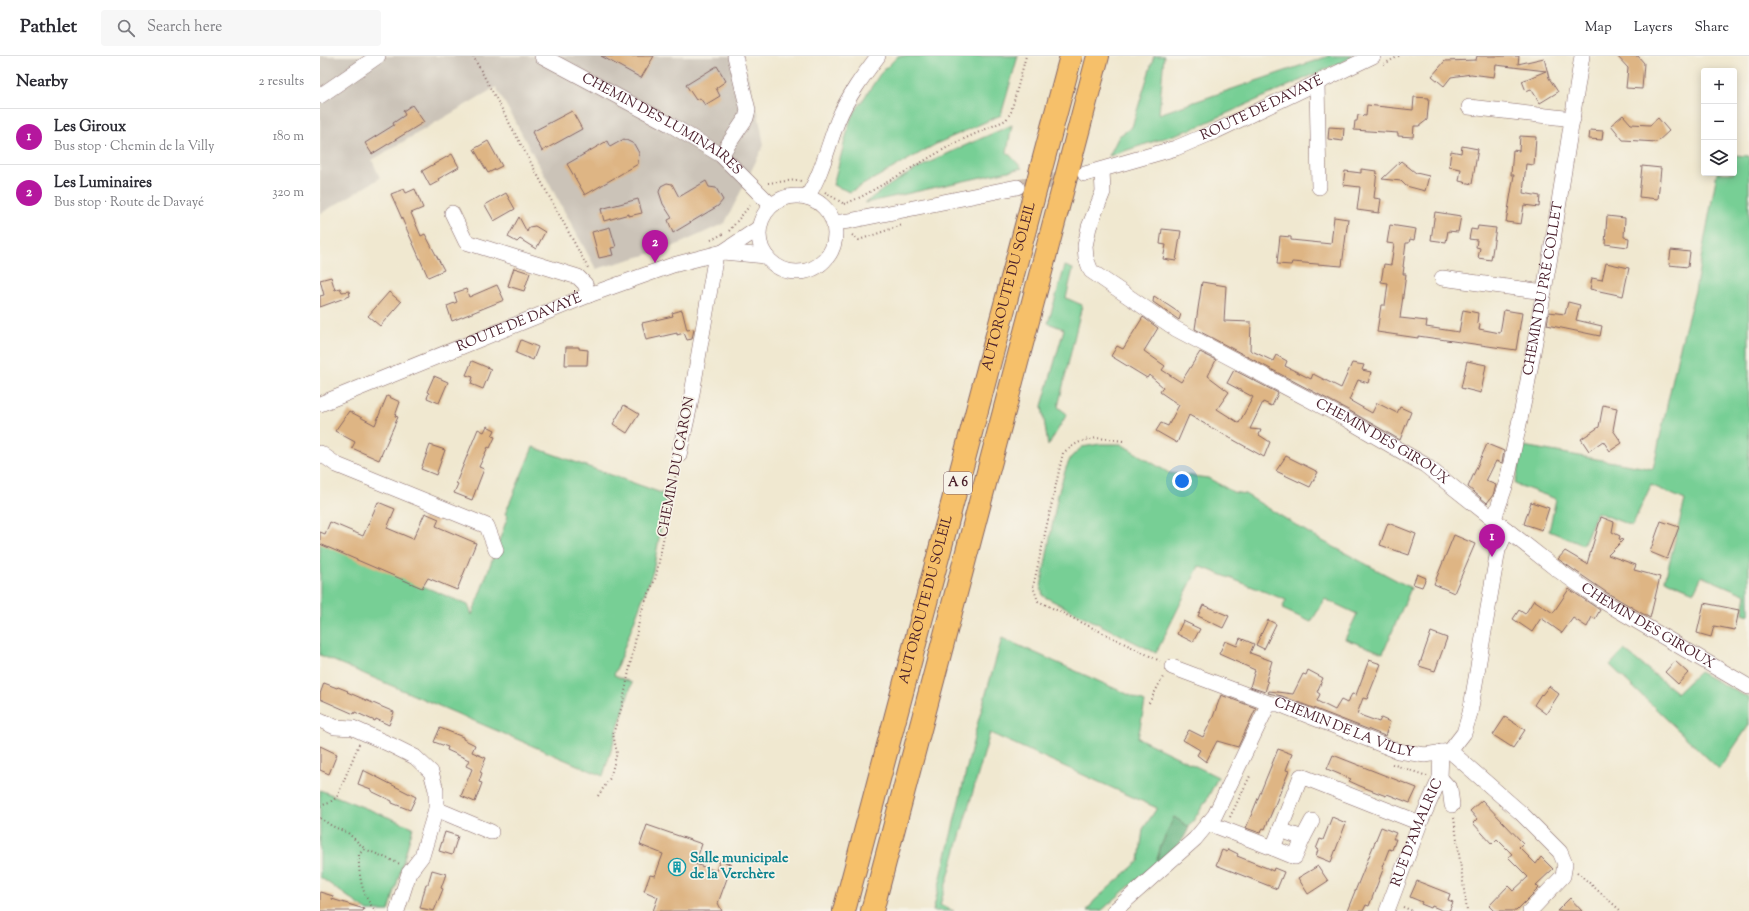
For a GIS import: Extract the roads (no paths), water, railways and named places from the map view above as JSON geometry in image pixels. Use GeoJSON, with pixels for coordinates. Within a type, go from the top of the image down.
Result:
{"type":"FeatureCollection","features":[{"type":"Feature","properties":{"kind":"highway","name":"AUTOROUTE DU SOLEIL"},"geometry":{"type":"LineString","coordinates":[[844,911],[1071,56]]}},
{"type":"Feature","properties":{"kind":"highway","name":"AUTOROUTE DU SOLEIL"},"geometry":{"type":"LineString","coordinates":[[872,911],[1098,56]]}},
{"type":"Feature","properties":{"kind":"street"},"geometry":{"type":"LineString","coordinates":[[320,96],[378,56]]}},
{"type":"Feature","properties":{"kind":"street","name":"CHEMIN DES LUMINAIRES"},"geometry":{"type":"LineString","coordinates":[[542,56],[671,125],[720,155],[770,206]]}},
{"type":"Feature","properties":{"kind":"street"},"geometry":{"type":"LineString","coordinates":[[720,155],[746,118],[748,110],[736,56]]}},
{"type":"Feature","properties":{"kind":"street"},"geometry":{"type":"LineString","coordinates":[[807,197],[814,186],[838,119],[854,88],[878,56]]}},
{"type":"Feature","properties":{"kind":"street","name":"ROUTE DE DAVAYÉ"},"geometry":{"type":"LineString","coordinates":[[1085,174],[1176,148],[1216,131],[1373,56]]}},
{"type":"Feature","properties":{"kind":"street","name":"CHEMIN DU PRÉ COLLET"},"geometry":{"type":"LineString","coordinates":[[1494,519],[1507,481],[1527,386],[1573,119],[1582,56]]}},
{"type":"Feature","properties":{"kind":"street"},"geometry":{"type":"LineString","coordinates":[[1317,83],[1319,187]]}},
{"type":"Feature","properties":{"kind":"street"},"geometry":{"type":"LineString","coordinates":[[1469,107],[1573,119]]}},
{"type":"Feature","properties":{"kind":"street","name":"CHEMIN DES GIROUX"},"geometry":{"type":"LineString","coordinates":[[1102,170],[1103,192],[1089,227],[1085,246],[1086,258],[1091,271],[1176,329],[1346,418],[1425,465],[1555,568],[1600,600],[1749,687]]}},
{"type":"Feature","properties":{"kind":"street"},"geometry":{"type":"LineString","coordinates":[[834,223],[1017,187]]}},
{"type":"Feature","properties":{"kind":"street"},"geometry":{"type":"LineString","coordinates":[[795,196],[807,197],[819,202],[828,211],[834,223],[835,234],[833,246],[828,257],[819,265],[808,270],[797,272],[785,270],[774,265],[761,248],[759,228],[761,219],[770,206],[783,198],[795,196]]}},
{"type":"Feature","properties":{"kind":"street"},"geometry":{"type":"LineString","coordinates":[[452,212],[466,242],[578,277],[585,284],[589,295]]}},
{"type":"Feature","properties":{"kind":"street","name":"ROUTE DE DAVAYÉ"},"geometry":{"type":"LineString","coordinates":[[720,253],[759,228]]}},
{"type":"Feature","properties":{"kind":"street","name":"ROUTE DE DAVAYÉ"},"geometry":{"type":"LineString","coordinates":[[320,404],[589,295],[673,265],[720,253],[766,256]]}},
{"type":"Feature","properties":{"kind":"street","name":"CHEMIN DU CARON"},"geometry":{"type":"LineString","coordinates":[[679,455],[720,253]]}},
{"type":"Feature","properties":{"kind":"street"},"geometry":{"type":"LineString","coordinates":[[1442,278],[1544,292]]}},
{"type":"Feature","properties":{"kind":"street"},"geometry":{"type":"LineString","coordinates":[[320,453],[337,464],[487,526],[496,550]]}},
{"type":"Feature","properties":{"kind":"street"},"geometry":{"type":"LineString","coordinates":[[1508,530],[1498,550],[1470,713],[1464,733],[1445,752],[1521,813],[1560,852],[1565,864],[1563,876],[1530,911]]}},
{"type":"Feature","properties":{"kind":"street"},"geometry":{"type":"LineString","coordinates":[[1172,667],[1271,704]]}},
{"type":"Feature","properties":{"kind":"street","name":"CHEMIN DE LA VILLY"},"geometry":{"type":"LineString","coordinates":[[1114,911],[1195,839],[1215,815],[1267,707],[1271,704],[1279,704],[1302,712],[1398,751],[1425,755],[1445,752]]}},
{"type":"Feature","properties":{"kind":"street"},"geometry":{"type":"LineString","coordinates":[[320,720],[336,727],[353,728],[364,733],[415,757],[431,772],[436,790],[436,809],[422,856],[412,870],[397,911]]}},
{"type":"Feature","properties":{"kind":"street","name":"RUE D'AMALRIC"},"geometry":{"type":"LineString","coordinates":[[1387,911],[1420,823],[1440,778],[1445,752]]}},
{"type":"Feature","properties":{"kind":"street"},"geometry":{"type":"LineString","coordinates":[[1273,848],[1301,776],[1420,823]]}},
{"type":"Feature","properties":{"kind":"street"},"geometry":{"type":"LineString","coordinates":[[1440,778],[1450,789],[1452,805]]}},
{"type":"Feature","properties":{"kind":"street"},"geometry":{"type":"LineString","coordinates":[[436,809],[491,832]]}},
{"type":"Feature","properties":{"kind":"street"},"geometry":{"type":"LineString","coordinates":[[1208,823],[1295,857],[1312,821]]}},
{"type":"Feature","properties":{"kind":"street"},"geometry":{"type":"LineString","coordinates":[[1280,830],[1303,838]]}},
{"type":"Feature","properties":{"kind":"tunnel"},"geometry":{"type":"LineString","coordinates":[[1017,187],[1073,177]]}},
{"type":"Feature","properties":{"kind":"place","name":"Les Luminaires"},"geometry":{"type":"Point","coordinates":[655,263]}},
{"type":"Feature","properties":{"kind":"place","name":"Les Giroux"},"geometry":{"type":"Point","coordinates":[1492,557]}},
{"type":"Feature","properties":{"kind":"place","name":"Salle municipale de la Verchère"},"geometry":{"type":"Point","coordinates":[677,867]}}]}
